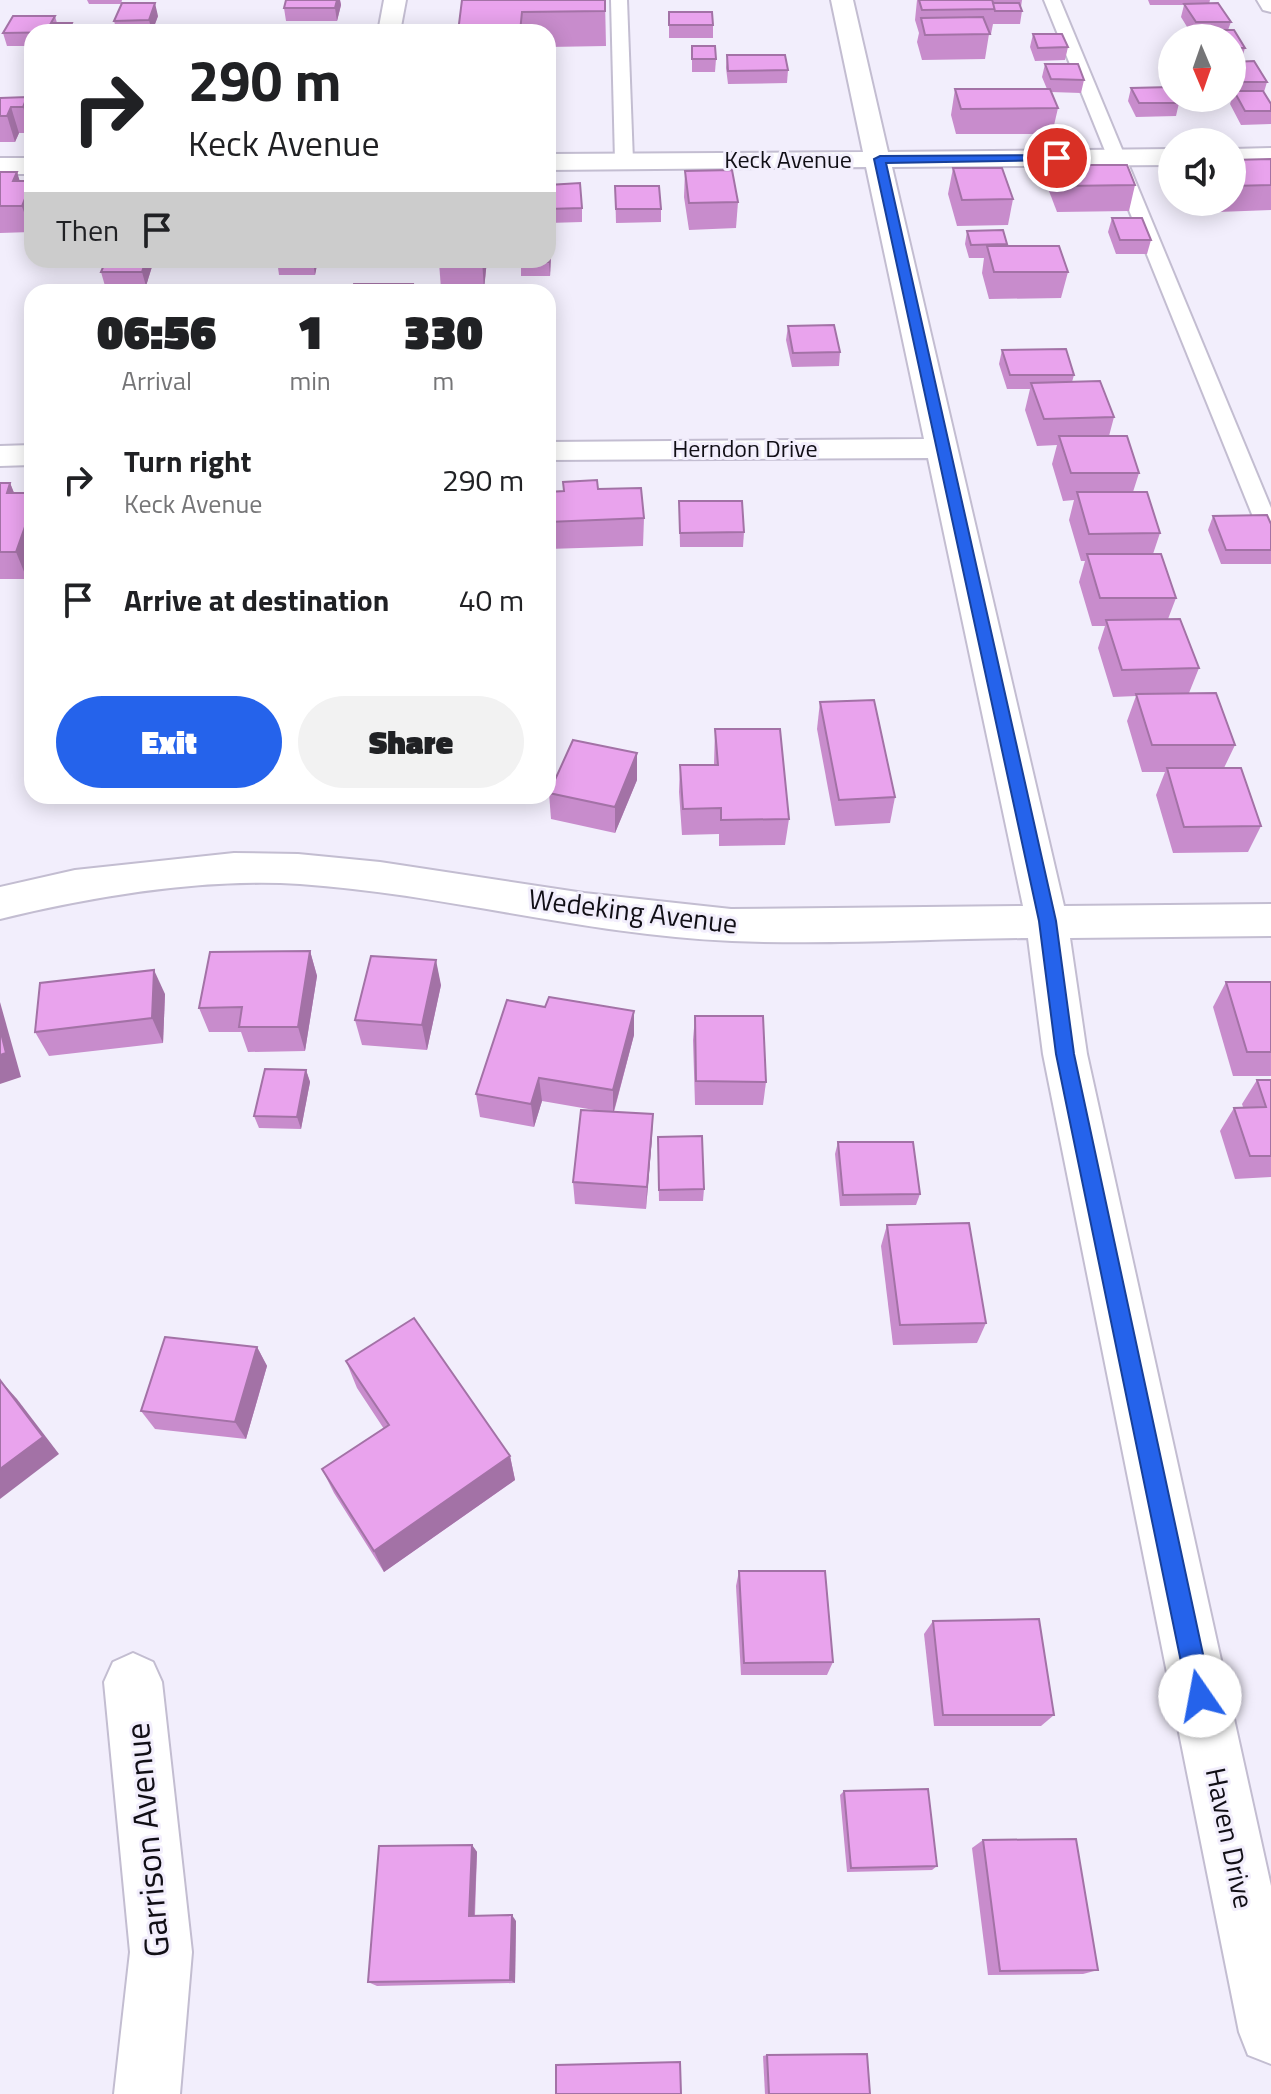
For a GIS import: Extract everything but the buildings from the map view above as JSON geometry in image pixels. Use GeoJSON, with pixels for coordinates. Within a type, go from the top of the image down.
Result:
{"type":"FeatureCollection","features":[{"type":"Feature","properties":{"kind":"street"},"geometry":{"type":"LineString","coordinates":[[390,24],[395,0]]}},
{"type":"Feature","properties":{"kind":"street","name":"Haven Drive"},"geometry":{"type":"LineString","coordinates":[[842,0],[880,159],[1047,921],[1065,1054],[1271,2032]]}},
{"type":"Feature","properties":{"kind":"street"},"geometry":{"type":"LineString","coordinates":[[1246,157],[1271,156]]}},
{"type":"Feature","properties":{"kind":"street","name":"Keck Avenue"},"geometry":{"type":"LineString","coordinates":[[556,162],[1158,157]]}},
{"type":"Feature","properties":{"kind":"street"},"geometry":{"type":"LineString","coordinates":[[0,166],[24,166]]}},
{"type":"Feature","properties":{"kind":"street","name":"Herndon Drive"},"geometry":{"type":"LineString","coordinates":[[556,451],[942,448]]}},
{"type":"Feature","properties":{"kind":"street"},"geometry":{"type":"LineString","coordinates":[[0,456],[24,455]]}},
{"type":"Feature","properties":{"kind":"street","name":"Wedeking Avenue"},"geometry":{"type":"LineString","coordinates":[[0,903],[75,885],[234,868],[298,869],[463,889],[584,909],[731,925],[1271,920]]}},
{"type":"Feature","properties":{"kind":"street","name":"Garrison Avenue"},"geometry":{"type":"LineString","coordinates":[[133,1682],[161,1952],[147,2094]]}},
{"type":"Feature","properties":{"kind":"lane"},"geometry":{"type":"LineString","coordinates":[[619,0],[624,161]]}},
{"type":"Feature","properties":{"kind":"lane"},"geometry":{"type":"LineString","coordinates":[[1052,0],[1139,221],[1271,534]]}},
{"type":"Feature","properties":{"kind":"route"},"geometry":{"type":"LineString","coordinates":[[1057,158],[880,159],[1047,921],[1065,1054],[1200,1696]]}}]}
